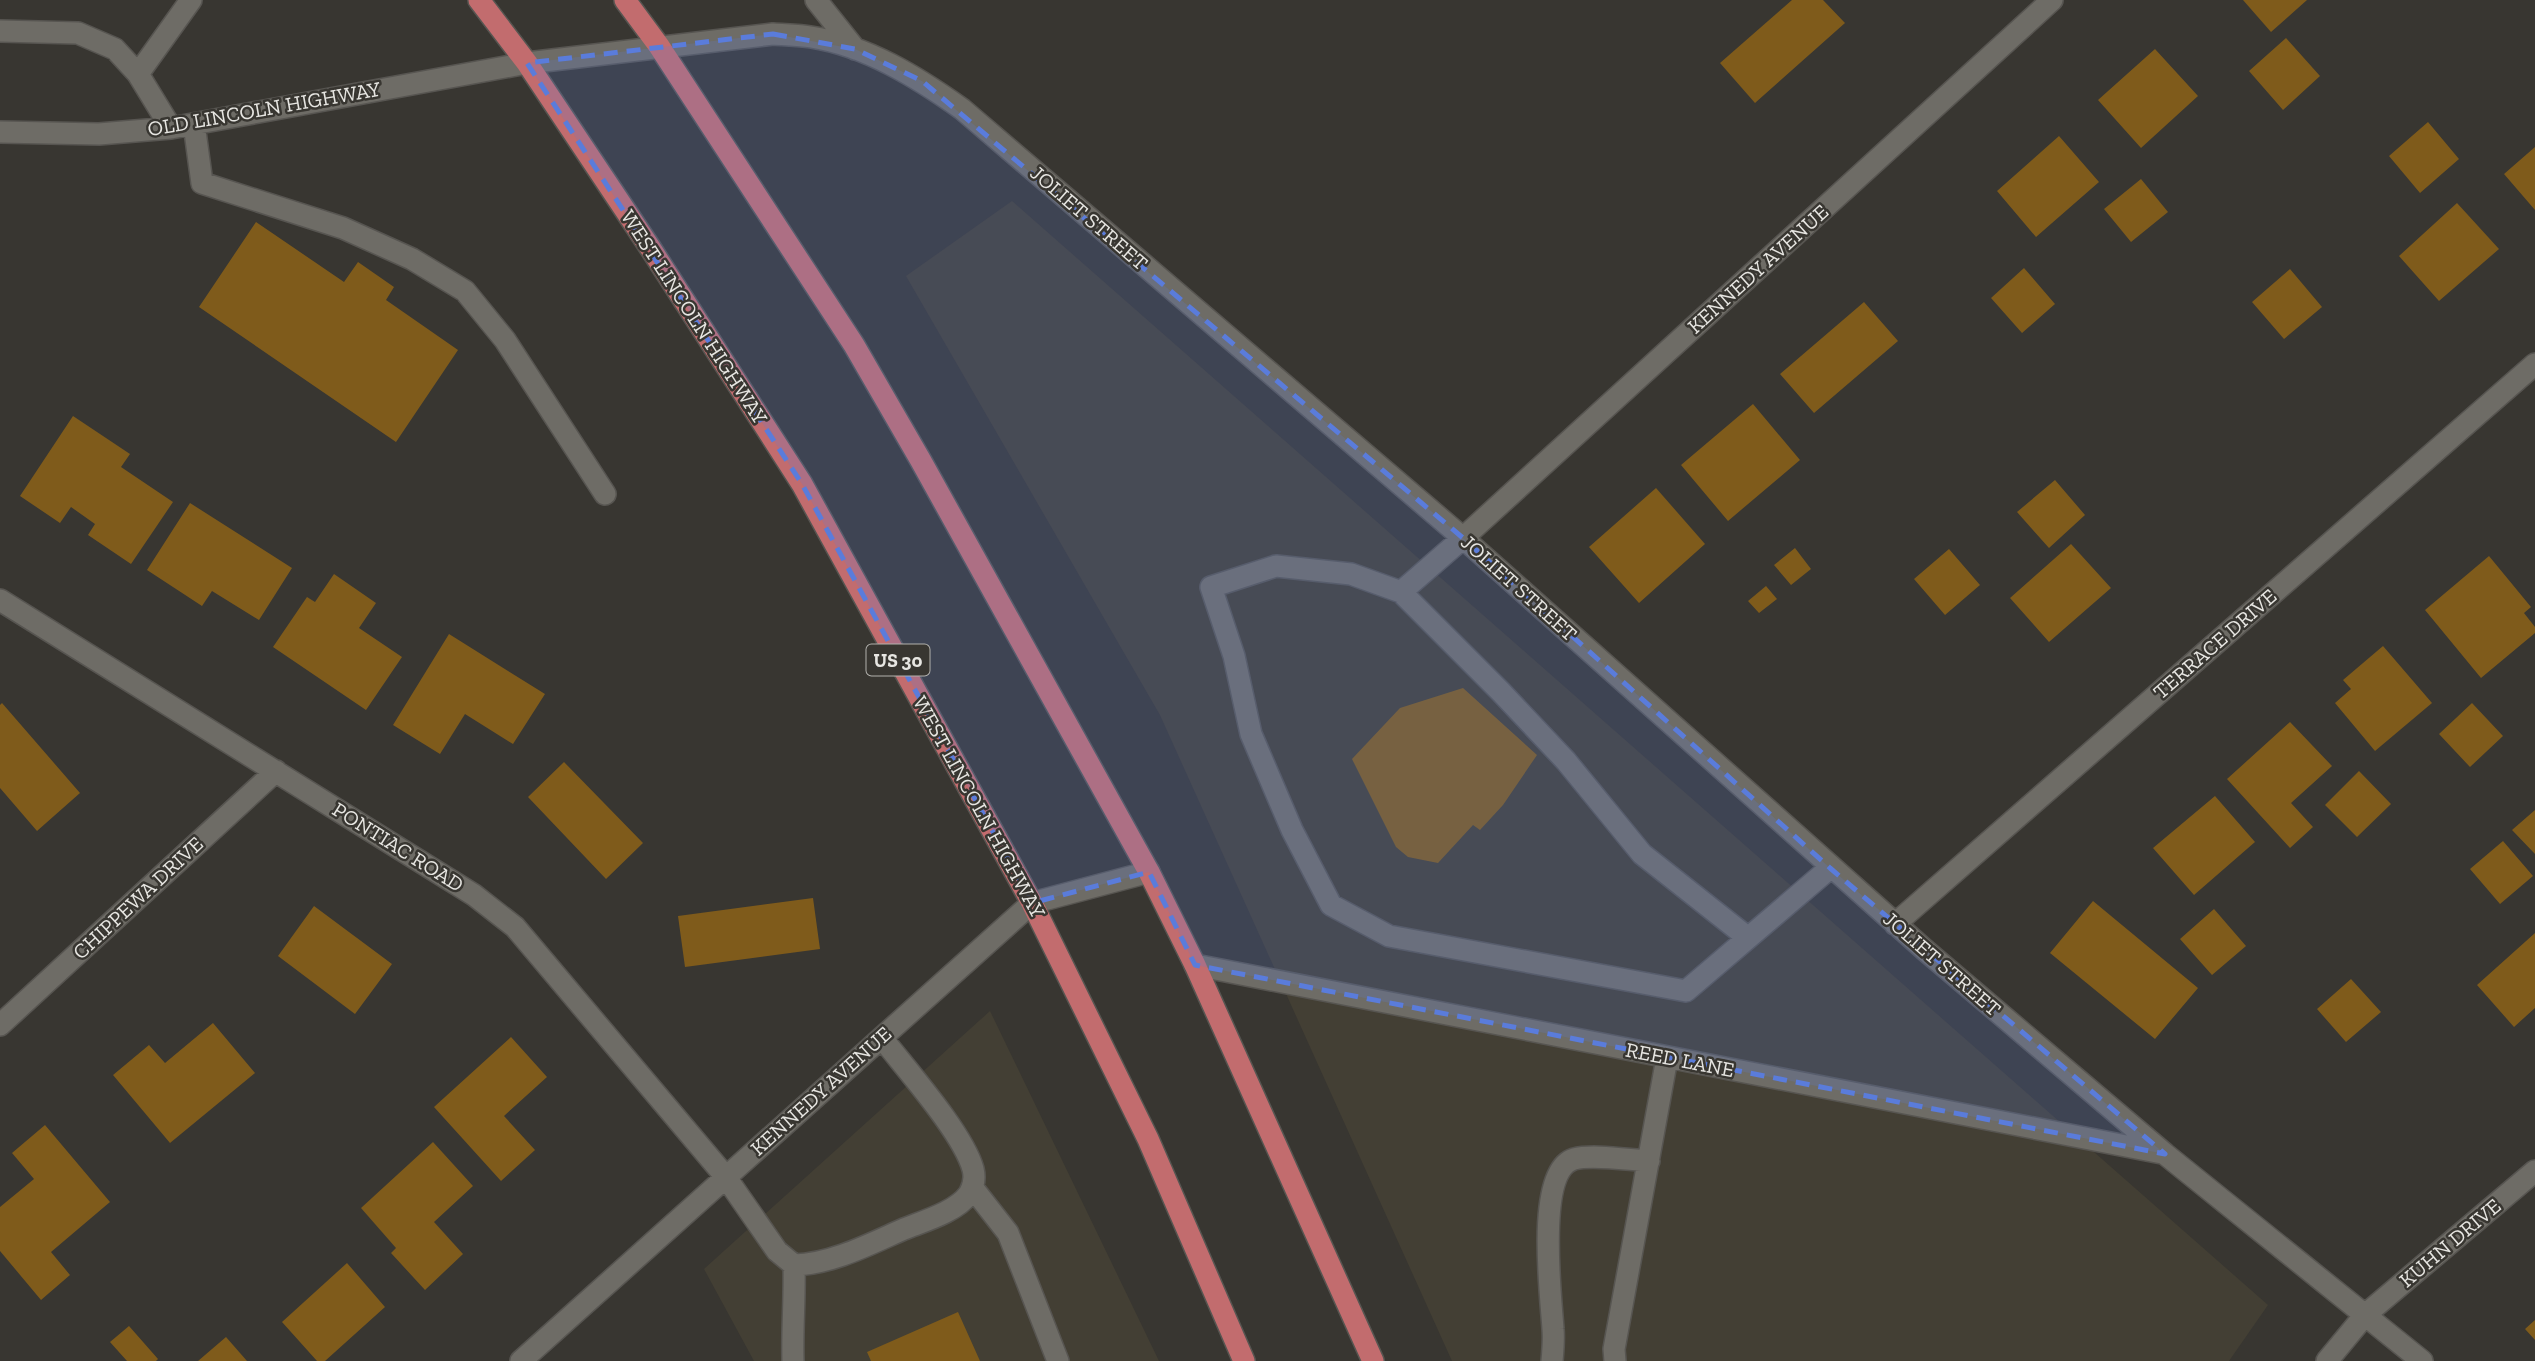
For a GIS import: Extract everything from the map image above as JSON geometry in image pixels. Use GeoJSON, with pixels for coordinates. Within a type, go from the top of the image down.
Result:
{"type":"FeatureCollection","features":[{"type":"Feature","properties":{"kind":"main road","name":"WEST LINCOLN HIGHWAY"},"geometry":{"type":"LineString","coordinates":[[479,0],[527,63],[802,484],[1032,903],[1148,1139],[1244,1361]]}},
{"type":"Feature","properties":{"kind":"main road"},"geometry":{"type":"LineString","coordinates":[[625,0],[659,46],[854,345],[1149,873],[1195,965],[1373,1361]]}},
{"type":"Feature","properties":{"kind":"street"},"geometry":{"type":"LineString","coordinates":[[138,74],[191,0]]}},
{"type":"Feature","properties":{"kind":"street"},"geometry":{"type":"LineString","coordinates":[[816,0],[855,49]]}},
{"type":"Feature","properties":{"kind":"street","name":"KENNEDY AVENUE"},"geometry":{"type":"LineString","coordinates":[[1401,592],[2052,0]]}},
{"type":"Feature","properties":{"kind":"street"},"geometry":{"type":"LineString","coordinates":[[0,31],[78,33],[115,50],[138,74],[171,128]]}},
{"type":"Feature","properties":{"kind":"street","name":"JOLIET STREET"},"geometry":{"type":"LineString","coordinates":[[527,63],[774,34],[812,37],[855,49],[922,81],[962,109],[1463,538],[1895,924],[2165,1154],[2422,1361]]}},
{"type":"Feature","properties":{"kind":"street","name":"OLD LINCOLN HIGHWAY"},"geometry":{"type":"LineString","coordinates":[[0,132],[99,134],[171,128],[527,63]]}},
{"type":"Feature","properties":{"kind":"street"},"geometry":{"type":"LineString","coordinates":[[194,124],[202,183],[343,228],[412,259],[465,292],[505,340],[605,494]]}},
{"type":"Feature","properties":{"kind":"street","name":"TERRACE DRIVE"},"geometry":{"type":"LineString","coordinates":[[1895,924],[2535,364]]}},
{"type":"Feature","properties":{"kind":"street"},"geometry":{"type":"LineString","coordinates":[[1748,937],[1642,854],[1566,761],[1502,692],[1401,592],[1350,574],[1276,566],[1211,587],[1234,656],[1251,734],[1292,830],[1331,905],[1389,936],[1686,991],[1830,868]]}},
{"type":"Feature","properties":{"kind":"street","name":"PONTIAC ROAD"},"geometry":{"type":"LineString","coordinates":[[0,600],[474,895],[515,927],[725,1177],[777,1251],[794,1265]]}},
{"type":"Feature","properties":{"kind":"street","name":"CHIPPEWA DRIVE"},"geometry":{"type":"LineString","coordinates":[[0,1025],[276,771]]}},
{"type":"Feature","properties":{"kind":"street","name":"KENNEDY AVENUE"},"geometry":{"type":"LineString","coordinates":[[522,1361],[1032,903],[1149,873]]}},
{"type":"Feature","properties":{"kind":"street","name":"REED LANE"},"geometry":{"type":"LineString","coordinates":[[1195,965],[2165,1154]]}},
{"type":"Feature","properties":{"kind":"street"},"geometry":{"type":"LineString","coordinates":[[793,1361],[794,1265],[812,1265],[939,1214],[963,1201],[974,1181],[972,1167],[958,1139],[882,1038]]}},
{"type":"Feature","properties":{"kind":"street"},"geometry":{"type":"LineString","coordinates":[[1615,1361],[1614,1349],[1667,1058]]}},
{"type":"Feature","properties":{"kind":"street"},"geometry":{"type":"LineString","coordinates":[[1552,1361],[1553,1332],[1548,1260],[1550,1196],[1563,1165],[1574,1159],[1590,1158],[1649,1161]]}},
{"type":"Feature","properties":{"kind":"street","name":"KUHN DRIVE"},"geometry":{"type":"LineString","coordinates":[[2327,1361],[2365,1315],[2535,1171]]}},
{"type":"Feature","properties":{"kind":"street"},"geometry":{"type":"LineString","coordinates":[[972,1187],[1008,1233],[1058,1361]]}},
{"type":"Feature","properties":{"kind":"highlighted area"},"geometry":{"type":"Polygon","coordinates":[[[773,34],[855,49],[922,81],[1463,538],[1830,868],[2165,1154],[1195,965],[1149,872],[1032,903],[802,484],[527,63],[773,34]]]}},
{"type":"Feature","properties":{"kind":"shaded area"},"geometry":{"type":"Polygon","coordinates":[[[1012,201],[2268,1305],[2229,1361],[1452,1361],[1160,715],[906,276],[1012,201]]]}},
{"type":"Feature","properties":{"kind":"shaded area"},"geometry":{"type":"Polygon","coordinates":[[[990,1011],[1159,1361],[754,1361],[704,1269],[990,1011]]]}},
{"type":"Feature","properties":{"kind":"building"},"geometry":{"type":"Polygon","coordinates":[[[1792,0],[1823,0],[1845,23],[1755,103],[1720,63],[1792,0]]]}},
{"type":"Feature","properties":{"kind":"building"},"geometry":{"type":"Polygon","coordinates":[[[2243,0],[2307,0],[2271,32],[2243,0]]]}},
{"type":"Feature","properties":{"kind":"building"},"geometry":{"type":"Polygon","coordinates":[[[2286,38],[2320,76],[2283,110],[2249,71],[2286,38]]]}},
{"type":"Feature","properties":{"kind":"building"},"geometry":{"type":"Polygon","coordinates":[[[2155,49],[2198,96],[2141,148],[2098,100],[2155,49]]]}},
{"type":"Feature","properties":{"kind":"building"},"geometry":{"type":"Polygon","coordinates":[[[2428,122],[2459,159],[2420,193],[2389,156],[2428,122]]]}},
{"type":"Feature","properties":{"kind":"building"},"geometry":{"type":"Polygon","coordinates":[[[2059,136],[2099,182],[2036,237],[1997,191],[2059,136]]]}},
{"type":"Feature","properties":{"kind":"building"},"geometry":{"type":"Polygon","coordinates":[[[2535,147],[2535,210],[2504,174],[2535,147]]]}},
{"type":"Feature","properties":{"kind":"building"},"geometry":{"type":"Polygon","coordinates":[[[2141,179],[2168,212],[2131,242],[2104,209],[2141,179]]]}},
{"type":"Feature","properties":{"kind":"building"},"geometry":{"type":"Polygon","coordinates":[[[2457,203],[2499,249],[2439,301],[2399,256],[2457,203]]]}},
{"type":"Feature","properties":{"kind":"building"},"geometry":{"type":"Polygon","coordinates":[[[256,222],[344,282],[358,262],[394,287],[386,300],[458,350],[396,442],[199,307],[256,222]]]}},
{"type":"Feature","properties":{"kind":"building"},"geometry":{"type":"Polygon","coordinates":[[[2024,268],[2055,304],[2022,333],[1991,298],[2024,268]]]}},
{"type":"Feature","properties":{"kind":"building"},"geometry":{"type":"Polygon","coordinates":[[[2290,269],[2322,307],[2284,339],[2252,302],[2290,269]]]}},
{"type":"Feature","properties":{"kind":"building"},"geometry":{"type":"Polygon","coordinates":[[[1864,302],[1898,341],[1814,413],[1780,374],[1864,302]]]}},
{"type":"Feature","properties":{"kind":"building"},"geometry":{"type":"Polygon","coordinates":[[[1753,404],[1800,460],[1728,521],[1681,465],[1753,404]]]}},
{"type":"Feature","properties":{"kind":"building"},"geometry":{"type":"Polygon","coordinates":[[[73,416],[130,454],[121,467],[173,502],[131,564],[88,535],[95,524],[71,507],[60,523],[20,496],[73,416]]]}},
{"type":"Feature","properties":{"kind":"building"},"geometry":{"type":"Polygon","coordinates":[[[2055,480],[2085,515],[2049,548],[2017,512],[2055,480]]]}},
{"type":"Feature","properties":{"kind":"building"},"geometry":{"type":"Polygon","coordinates":[[[1656,488],[1705,544],[1639,603],[1589,547],[1656,488]]]}},
{"type":"Feature","properties":{"kind":"building"},"geometry":{"type":"Polygon","coordinates":[[[190,503],[292,568],[259,620],[212,591],[202,606],[147,570],[190,503]]]}},
{"type":"Feature","properties":{"kind":"building"},"geometry":{"type":"Polygon","coordinates":[[[2071,544],[2111,588],[2049,642],[2010,598],[2071,544]]]}},
{"type":"Feature","properties":{"kind":"building"},"geometry":{"type":"Polygon","coordinates":[[[1795,548],[1811,569],[1791,585],[1774,565],[1795,548]]]}},
{"type":"Feature","properties":{"kind":"building"},"geometry":{"type":"Polygon","coordinates":[[[1949,549],[1980,585],[1945,615],[1914,579],[1949,549]]]}},
{"type":"Feature","properties":{"kind":"building"},"geometry":{"type":"Polygon","coordinates":[[[2489,556],[2531,607],[2524,613],[2535,627],[2535,633],[2481,678],[2425,610],[2489,556]]]}},
{"type":"Feature","properties":{"kind":"building"},"geometry":{"type":"Polygon","coordinates":[[[334,574],[376,603],[359,628],[402,657],[366,710],[273,647],[307,597],[315,602],[334,574]]]}},
{"type":"Feature","properties":{"kind":"building"},"geometry":{"type":"Polygon","coordinates":[[[1766,586],[1777,599],[1759,613],[1748,601],[1766,586]]]}},
{"type":"Feature","properties":{"kind":"building"},"geometry":{"type":"Polygon","coordinates":[[[449,634],[545,694],[513,744],[465,714],[440,754],[393,725],[449,634]]]}},
{"type":"Feature","properties":{"kind":"building"},"geometry":{"type":"Polygon","coordinates":[[[2383,646],[2432,703],[2375,751],[2335,703],[2351,689],[2343,680],[2383,646]]]}},
{"type":"Feature","properties":{"kind":"building"},"geometry":{"type":"Polygon","coordinates":[[[1463,688],[1537,755],[1503,805],[1480,830],[1473,825],[1438,863],[1408,857],[1396,847],[1352,759],[1400,708],[1463,688]]]}},
{"type":"Feature","properties":{"kind":"building"},"geometry":{"type":"Polygon","coordinates":[[[2,703],[80,793],[37,831],[0,788],[2,703]]]}},
{"type":"Feature","properties":{"kind":"building"},"geometry":{"type":"Polygon","coordinates":[[[2472,703],[2503,736],[2470,767],[2439,734],[2472,703]]]}},
{"type":"Feature","properties":{"kind":"building"},"geometry":{"type":"Polygon","coordinates":[[[2290,722],[2332,766],[2291,803],[2313,827],[2290,848],[2227,779],[2290,722]]]}},
{"type":"Feature","properties":{"kind":"building"},"geometry":{"type":"Polygon","coordinates":[[[564,762],[643,843],[606,879],[528,797],[564,762]]]}},
{"type":"Feature","properties":{"kind":"building"},"geometry":{"type":"Polygon","coordinates":[[[2359,771],[2391,804],[2357,837],[2325,805],[2359,771]]]}},
{"type":"Feature","properties":{"kind":"building"},"geometry":{"type":"Polygon","coordinates":[[[2215,796],[2255,842],[2194,895],[2153,848],[2215,796]]]}},
{"type":"Feature","properties":{"kind":"building"},"geometry":{"type":"Polygon","coordinates":[[[2535,810],[2535,854],[2512,830],[2535,810]]]}},
{"type":"Feature","properties":{"kind":"building"},"geometry":{"type":"Polygon","coordinates":[[[2503,841],[2533,876],[2500,904],[2470,869],[2503,841]]]}},
{"type":"Feature","properties":{"kind":"building"},"geometry":{"type":"Polygon","coordinates":[[[813,898],[820,949],[685,967],[678,916],[813,898]]]}},
{"type":"Feature","properties":{"kind":"building"},"geometry":{"type":"Polygon","coordinates":[[[2093,901],[2198,988],[2155,1039],[2050,953],[2093,901]]]}},
{"type":"Feature","properties":{"kind":"building"},"geometry":{"type":"Polygon","coordinates":[[[314,906],[392,964],[355,1014],[278,956],[314,906]]]}},
{"type":"Feature","properties":{"kind":"building"},"geometry":{"type":"Polygon","coordinates":[[[2214,909],[2246,946],[2212,975],[2180,939],[2214,909]]]}},
{"type":"Feature","properties":{"kind":"building"},"geometry":{"type":"Polygon","coordinates":[[[2535,933],[2535,1008],[2514,1027],[2477,985],[2535,933]]]}},
{"type":"Feature","properties":{"kind":"building"},"geometry":{"type":"Polygon","coordinates":[[[2351,979],[2381,1012],[2346,1042],[2317,1009],[2351,979]]]}},
{"type":"Feature","properties":{"kind":"building"},"geometry":{"type":"Polygon","coordinates":[[[213,1023],[255,1073],[170,1143],[113,1075],[149,1045],[165,1063],[213,1023]]]}},
{"type":"Feature","properties":{"kind":"building"},"geometry":{"type":"Polygon","coordinates":[[[511,1037],[547,1077],[504,1116],[535,1150],[501,1181],[434,1107],[511,1037]]]}},
{"type":"Feature","properties":{"kind":"building"},"geometry":{"type":"Polygon","coordinates":[[[45,1125],[110,1202],[51,1252],[70,1275],[41,1300],[0,1251],[0,1207],[34,1179],[12,1153],[45,1125]]]}},
{"type":"Feature","properties":{"kind":"building"},"geometry":{"type":"Polygon","coordinates":[[[433,1142],[473,1186],[434,1222],[463,1254],[425,1290],[391,1253],[396,1248],[361,1208],[433,1142]]]}},
{"type":"Feature","properties":{"kind":"building"},"geometry":{"type":"Polygon","coordinates":[[[347,1263],[385,1307],[325,1361],[317,1361],[282,1322],[347,1263]]]}},
{"type":"Feature","properties":{"kind":"building"},"geometry":{"type":"Polygon","coordinates":[[[958,1312],[980,1361],[871,1361],[867,1352],[958,1312]]]}},
{"type":"Feature","properties":{"kind":"building"},"geometry":{"type":"Polygon","coordinates":[[[2535,1320],[2535,1340],[2525,1329],[2535,1320]]]}},
{"type":"Feature","properties":{"kind":"building"},"geometry":{"type":"Polygon","coordinates":[[[129,1326],[158,1359],[156,1361],[127,1361],[110,1342],[129,1326]]]}},
{"type":"Feature","properties":{"kind":"building"},"geometry":{"type":"Polygon","coordinates":[[[226,1337],[247,1361],[198,1361],[226,1337]]]}}]}
